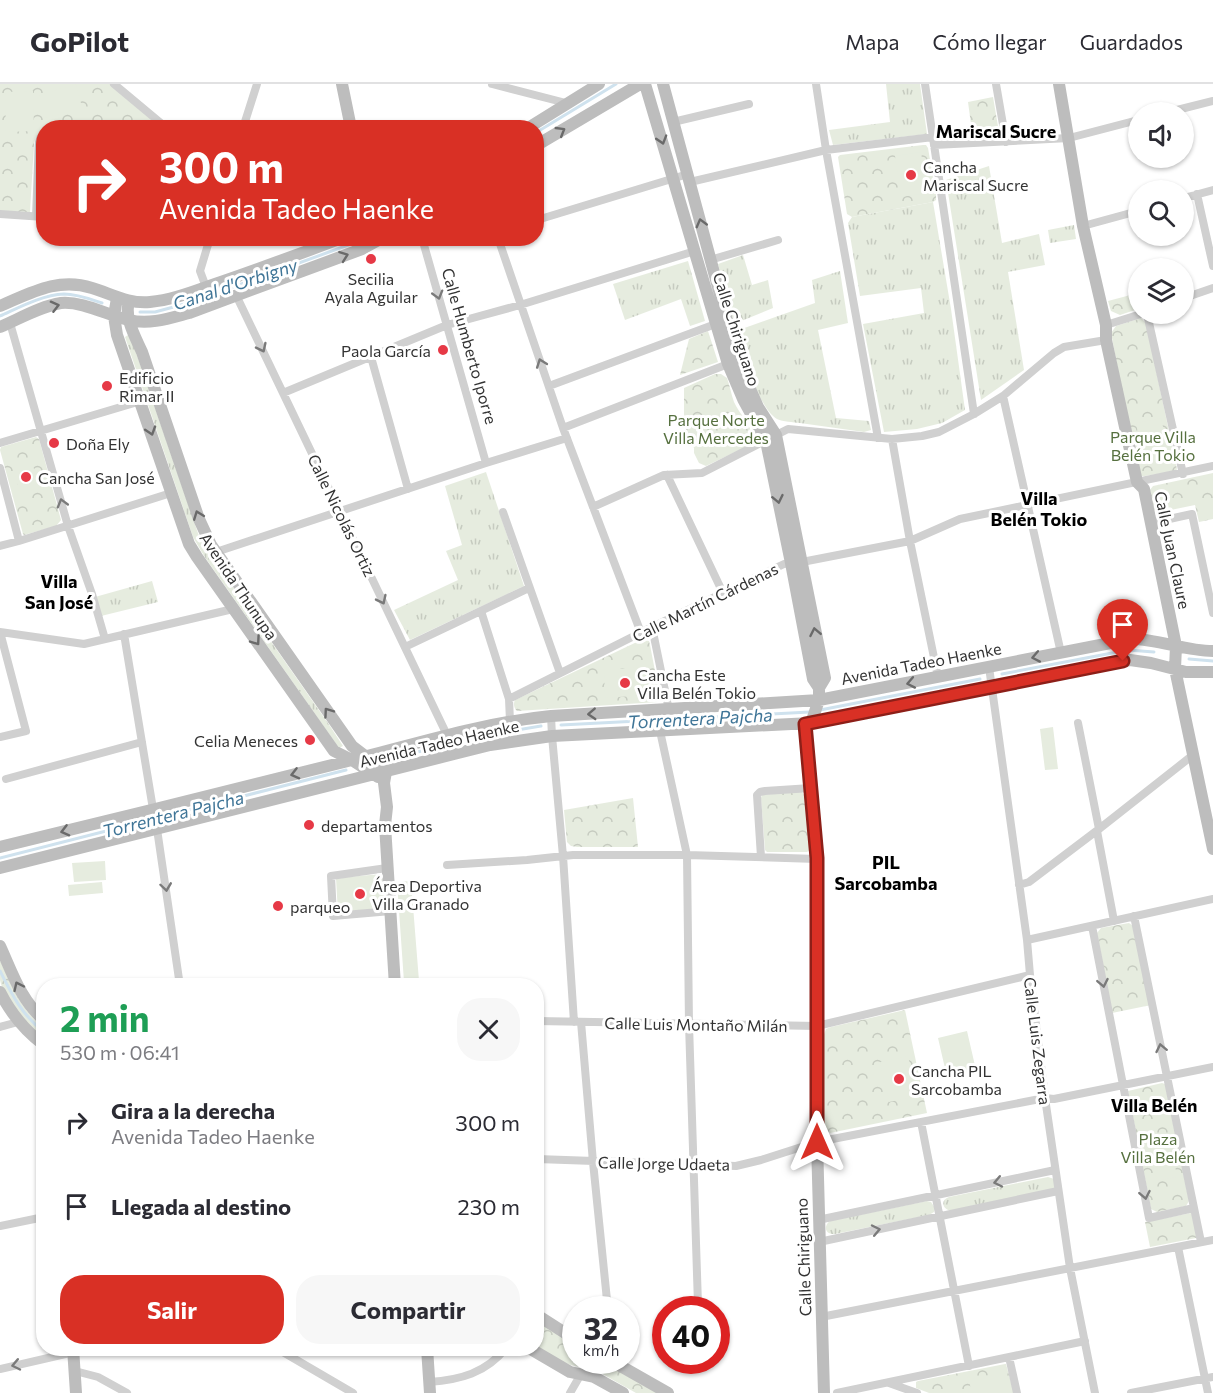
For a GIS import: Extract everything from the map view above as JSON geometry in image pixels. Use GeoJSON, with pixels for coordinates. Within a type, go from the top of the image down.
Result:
{"type":"FeatureCollection","features":[{"type":"Feature","properties":{"kind":"street"},"geometry":{"type":"LineString","coordinates":[[114,84],[157,120]]}},
{"type":"Feature","properties":{"kind":"street"},"geometry":{"type":"LineString","coordinates":[[246,120],[257,84]]}},
{"type":"Feature","properties":{"kind":"street"},"geometry":{"type":"LineString","coordinates":[[342,84],[349,120]]}},
{"type":"Feature","properties":{"kind":"street"},"geometry":{"type":"LineString","coordinates":[[492,84],[566,103]]}},
{"type":"Feature","properties":{"kind":"street"},"geometry":{"type":"LineString","coordinates":[[540,120],[599,84]]}},
{"type":"Feature","properties":{"kind":"street"},"geometry":{"type":"LineString","coordinates":[[544,141],[640,84]]}},
{"type":"Feature","properties":{"kind":"street","name":"Calle Chiriguano"},"geometry":{"type":"LineString","coordinates":[[645,84],[694,251],[721,322],[732,339],[746,380],[771,438],[797,562],[825,678],[814,710],[811,788],[817,858],[818,1220],[824,1393]]}},
{"type":"Feature","properties":{"kind":"street","name":"Calle Chiriguano"},"geometry":{"type":"LineString","coordinates":[[663,84],[710,260],[728,364],[743,399],[771,438]]}},
{"type":"Feature","properties":{"kind":"street"},"geometry":{"type":"LineString","coordinates":[[816,84],[878,438]]}},
{"type":"Feature","properties":{"kind":"street"},"geometry":{"type":"LineString","coordinates":[[925,84],[974,414]]}},
{"type":"Feature","properties":{"kind":"street"},"geometry":{"type":"LineString","coordinates":[[996,84],[1006,142]]}},
{"type":"Feature","properties":{"kind":"street","name":"Calle Juan Claure"},"geometry":{"type":"LineString","coordinates":[[1059,84],[1083,226],[1106,325],[1106,339],[1137,482],[1144,489],[1176,646],[1175,669],[1193,755],[1209,810],[1213,849]]}},
{"type":"Feature","properties":{"kind":"street"},"geometry":{"type":"LineString","coordinates":[[1194,106],[1213,101]]}},
{"type":"Feature","properties":{"kind":"street"},"geometry":{"type":"LineString","coordinates":[[673,122],[749,104]]}},
{"type":"Feature","properties":{"kind":"street"},"geometry":{"type":"LineString","coordinates":[[544,218],[673,179],[689,178],[826,150],[934,141],[1006,142],[1069,138],[1128,123]]}},
{"type":"Feature","properties":{"kind":"street"},"geometry":{"type":"LineString","coordinates":[[1194,195],[1213,190]]}},
{"type":"Feature","properties":{"kind":"street"},"geometry":{"type":"LineString","coordinates":[[1197,194],[1213,266]]}},
{"type":"Feature","properties":{"kind":"street"},"geometry":{"type":"LineString","coordinates":[[0,214],[36,216]]}},
{"type":"Feature","properties":{"kind":"street"},"geometry":{"type":"LineString","coordinates":[[1083,226],[1128,214]]}},
{"type":"Feature","properties":{"kind":"street"},"geometry":{"type":"LineString","coordinates":[[710,260],[778,240]]}},
{"type":"Feature","properties":{"kind":"street"},"geometry":{"type":"LineString","coordinates":[[206,287],[200,271],[208,246]]}},
{"type":"Feature","properties":{"kind":"street"},"geometry":{"type":"LineString","coordinates":[[0,306],[33,292],[61,284],[76,284],[123,299],[151,302],[174,298],[320,246]]}},
{"type":"Feature","properties":{"kind":"street"},"geometry":{"type":"LineString","coordinates":[[105,639],[68,526],[41,431],[5,325],[62,303],[75,304],[129,320],[151,322],[167,319],[236,296],[367,246]]}},
{"type":"Feature","properties":{"kind":"street","name":"Calle Humberto Iporre"},"geometry":{"type":"LineString","coordinates":[[424,246],[486,463]]}},
{"type":"Feature","properties":{"kind":"street"},"geometry":{"type":"LineString","coordinates":[[501,246],[563,428],[641,633]]}},
{"type":"Feature","properties":{"kind":"street"},"geometry":{"type":"LineString","coordinates":[[283,393],[447,325],[694,251]]}},
{"type":"Feature","properties":{"kind":"street"},"geometry":{"type":"LineString","coordinates":[[1194,295],[1213,288]]}},
{"type":"Feature","properties":{"kind":"street","name":"Calle Nicolás Ortiz"},"geometry":{"type":"LineString","coordinates":[[236,296],[447,735]]}},
{"type":"Feature","properties":{"kind":"street","name":"Avenida Thunupa"},"geometry":{"type":"LineString","coordinates":[[123,299],[114,316],[117,335],[189,544],[196,557],[334,751],[381,776]]}},
{"type":"Feature","properties":{"kind":"street","name":"Avenida Thunupa"},"geometry":{"type":"LineString","coordinates":[[123,299],[206,534],[216,552],[352,746],[365,756],[381,776]]}},
{"type":"Feature","properties":{"kind":"street"},"geometry":{"type":"LineString","coordinates":[[1106,325],[1128,318]]}},
{"type":"Feature","properties":{"kind":"street"},"geometry":{"type":"LineString","coordinates":[[549,386],[721,322]]}},
{"type":"Feature","properties":{"kind":"street"},"geometry":{"type":"LineString","coordinates":[[1149,324],[1183,474]]}},
{"type":"Feature","properties":{"kind":"street"},"geometry":{"type":"LineString","coordinates":[[593,507],[667,475],[702,473],[788,429],[892,439],[939,432],[1003,396],[1064,347],[1106,339]]}},
{"type":"Feature","properties":{"kind":"street"},"geometry":{"type":"LineString","coordinates":[[371,357],[408,489]]}},
{"type":"Feature","properties":{"kind":"street"},"geometry":{"type":"LineString","coordinates":[[563,428],[728,364]]}},
{"type":"Feature","properties":{"kind":"street"},"geometry":{"type":"LineString","coordinates":[[1003,396],[1061,652]]}},
{"type":"Feature","properties":{"kind":"street"},"geometry":{"type":"LineString","coordinates":[[0,443],[141,401]]}},
{"type":"Feature","properties":{"kind":"street"},"geometry":{"type":"LineString","coordinates":[[216,552],[567,438]]}},
{"type":"Feature","properties":{"kind":"street"},"geometry":{"type":"LineString","coordinates":[[892,439],[938,677]]}},
{"type":"Feature","properties":{"kind":"street","name":"Calle Martín Cárdenas"},"geometry":{"type":"LineString","coordinates":[[509,699],[784,564],[910,541],[960,519],[1213,466]]}},
{"type":"Feature","properties":{"kind":"street"},"geometry":{"type":"LineString","coordinates":[[0,468],[19,541]]}},
{"type":"Feature","properties":{"kind":"street"},"geometry":{"type":"LineString","coordinates":[[667,475],[723,593]]}},
{"type":"Feature","properties":{"kind":"street"},"geometry":{"type":"LineString","coordinates":[[0,546],[171,493]]}},
{"type":"Feature","properties":{"kind":"street"},"geometry":{"type":"LineString","coordinates":[[503,512],[561,672]]}},
{"type":"Feature","properties":{"kind":"street"},"geometry":{"type":"LineString","coordinates":[[1151,523],[1191,514],[1213,613]]}},
{"type":"Feature","properties":{"kind":"street"},"geometry":{"type":"LineString","coordinates":[[405,647],[529,588]]}},
{"type":"Feature","properties":{"kind":"street"},"geometry":{"type":"LineString","coordinates":[[0,737],[26,731],[0,632],[84,644],[233,609]]}},
{"type":"Feature","properties":{"kind":"street"},"geometry":{"type":"LineString","coordinates":[[481,611],[509,699],[510,721]]}},
{"type":"Feature","properties":{"kind":"street"},"geometry":{"type":"LineString","coordinates":[[652,627],[669,710]]}},
{"type":"Feature","properties":{"kind":"street"},"geometry":{"type":"LineString","coordinates":[[124,634],[153,809]]}},
{"type":"Feature","properties":{"kind":"street","name":"Avenida Tadeo Haenke"},"geometry":{"type":"LineString","coordinates":[[0,847],[510,721],[669,710],[814,710],[938,677],[1131,639],[1147,639],[1202,651],[1213,651]]}},
{"type":"Feature","properties":{"kind":"street","name":"Avenida Tadeo Haenke"},"geometry":{"type":"LineString","coordinates":[[0,868],[381,776],[490,745],[552,734],[660,731],[992,687],[1130,660],[1186,672],[1213,672]]}},
{"type":"Feature","properties":{"kind":"street","name":"Calle Luis Zegarra"},"geometry":{"type":"LineString","coordinates":[[989,667],[1027,940],[1058,1191],[1070,1268],[1095,1393]]}},
{"type":"Feature","properties":{"kind":"street"},"geometry":{"type":"LineString","coordinates":[[551,718],[577,1022],[607,1296]]}},
{"type":"Feature","properties":{"kind":"street"},"geometry":{"type":"LineString","coordinates":[[1078,723],[1114,921]]}},
{"type":"Feature","properties":{"kind":"street"},"geometry":{"type":"LineString","coordinates":[[660,731],[687,855],[689,1024],[698,1296]]}},
{"type":"Feature","properties":{"kind":"street"},"geometry":{"type":"LineString","coordinates":[[6,779],[142,741]]}},
{"type":"Feature","properties":{"kind":"street"},"geometry":{"type":"LineString","coordinates":[[1019,885],[1029,882],[1193,755]]}},
{"type":"Feature","properties":{"kind":"street"},"geometry":{"type":"LineString","coordinates":[[381,776],[387,807],[385,825],[395,978]]}},
{"type":"Feature","properties":{"kind":"street"},"geometry":{"type":"LineString","coordinates":[[761,857],[757,795],[765,791],[811,788]]}},
{"type":"Feature","properties":{"kind":"street"},"geometry":{"type":"LineString","coordinates":[[157,829],[179,978]]}},
{"type":"Feature","properties":{"kind":"street"},"geometry":{"type":"LineString","coordinates":[[447,865],[563,856],[687,855],[817,858]]}},
{"type":"Feature","properties":{"kind":"street"},"geometry":{"type":"LineString","coordinates":[[387,868],[332,876],[333,916],[391,911]]}},
{"type":"Feature","properties":{"kind":"street"},"geometry":{"type":"LineString","coordinates":[[1027,940],[1213,899]]}},
{"type":"Feature","properties":{"kind":"street"},"geometry":{"type":"LineString","coordinates":[[1134,916],[1202,1242]]}},
{"type":"Feature","properties":{"kind":"street"},"geometry":{"type":"LineString","coordinates":[[1092,926],[1149,1218],[1194,1208]]}},
{"type":"Feature","properties":{"kind":"street"},"geometry":{"type":"LineString","coordinates":[[0,946],[23,997],[36,1013]]}},
{"type":"Feature","properties":{"kind":"street","name":"Calle Luis Montaño Milán"},"geometry":{"type":"LineString","coordinates":[[544,1021],[817,1026],[1030,975]]}},
{"type":"Feature","properties":{"kind":"street"},"geometry":{"type":"LineString","coordinates":[[0,992],[8,1009],[18,1022],[36,1038]]}},
{"type":"Feature","properties":{"kind":"street"},"geometry":{"type":"LineString","coordinates":[[0,1027],[18,1022]]}},
{"type":"Feature","properties":{"kind":"street","name":"Calle Jorge Udaeta"},"geometry":{"type":"LineString","coordinates":[[544,1159],[736,1166],[817,1142],[1045,1098],[1054,1099],[1213,1067]]}},
{"type":"Feature","properties":{"kind":"street"},"geometry":{"type":"LineString","coordinates":[[921,1122],[969,1366]]}},
{"type":"Feature","properties":{"kind":"street"},"geometry":{"type":"LineString","coordinates":[[818,1220],[1055,1170]]}},
{"type":"Feature","properties":{"kind":"street"},"geometry":{"type":"LineString","coordinates":[[819,1242],[1058,1191]]}},
{"type":"Feature","properties":{"kind":"street"},"geometry":{"type":"LineString","coordinates":[[0,1226],[36,1218]]}},
{"type":"Feature","properties":{"kind":"street"},"geometry":{"type":"LineString","coordinates":[[821,1317],[1213,1240]]}},
{"type":"Feature","properties":{"kind":"street"},"geometry":{"type":"LineString","coordinates":[[1178,1247],[1209,1378],[1208,1393]]}},
{"type":"Feature","properties":{"kind":"street"},"geometry":{"type":"LineString","coordinates":[[544,1320],[562,1331]]}},
{"type":"Feature","properties":{"kind":"street"},"geometry":{"type":"LineString","coordinates":[[837,1393],[1085,1341]]}},
{"type":"Feature","properties":{"kind":"street"},"geometry":{"type":"LineString","coordinates":[[0,1369],[51,1356]]}},
{"type":"Feature","properties":{"kind":"street"},"geometry":{"type":"LineString","coordinates":[[74,1356],[76,1393]]}},
{"type":"Feature","properties":{"kind":"street"},"geometry":{"type":"LineString","coordinates":[[290,1356],[353,1393]]}},
{"type":"Feature","properties":{"kind":"street"},"geometry":{"type":"LineString","coordinates":[[427,1356],[429,1388],[444,1381],[471,1375],[484,1369],[499,1356]]}},
{"type":"Feature","properties":{"kind":"street"},"geometry":{"type":"LineString","coordinates":[[543,1356],[562,1367]]}},
{"type":"Feature","properties":{"kind":"street"},"geometry":{"type":"LineString","coordinates":[[1009,1357],[1017,1393]]}},
{"type":"Feature","properties":{"kind":"street"},"geometry":{"type":"LineString","coordinates":[[75,1371],[98,1377],[127,1393]]}},
{"type":"Feature","properties":{"kind":"street"},"geometry":{"type":"LineString","coordinates":[[570,1393],[581,1374],[594,1377],[623,1393]]}},
{"type":"Feature","properties":{"kind":"street"},"geometry":{"type":"LineString","coordinates":[[635,1374],[668,1393]]}},
{"type":"Feature","properties":{"kind":"street"},"geometry":{"type":"LineString","coordinates":[[1131,1393],[1209,1378]]}},
{"type":"Feature","properties":{"kind":"street"},"geometry":{"type":"LineString","coordinates":[[889,1383],[917,1393]]}},
{"type":"Feature","properties":{"kind":"green space"},"geometry":{"type":"Polygon","coordinates":[[[0,84],[110,84],[153,120],[36,120],[30,212],[0,211],[0,84]]]}},
{"type":"Feature","properties":{"kind":"green space"},"geometry":{"type":"Polygon","coordinates":[[[76,84],[82,107],[46,118],[39,95],[76,84]]]}},
{"type":"Feature","properties":{"kind":"green space"},"geometry":{"type":"Polygon","coordinates":[[[886,84],[920,84],[927,134],[833,145],[829,130],[890,122],[886,84]]]}},
{"type":"Feature","properties":{"kind":"green space"},"geometry":{"type":"Polygon","coordinates":[[[33,91],[34,131],[6,132],[5,92],[33,91]]]}},
{"type":"Feature","properties":{"kind":"green space"},"geometry":{"type":"Polygon","coordinates":[[[993,97],[1000,138],[973,139],[968,102],[993,97]]]}},
{"type":"Feature","properties":{"kind":"green space"},"geometry":{"type":"Polygon","coordinates":[[[926,145],[936,200],[852,217],[847,214],[838,157],[840,155],[926,145]]]}},
{"type":"Feature","properties":{"kind":"green space","name":"Cancha Mariscal Sucre"},"geometry":{"type":"Polygon","coordinates":[[[921,152],[927,193],[901,197],[895,156],[921,152]]]}},
{"type":"Feature","properties":{"kind":"green space"},"geometry":{"type":"Polygon","coordinates":[[[989,166],[1002,243],[1039,234],[1045,265],[1008,272],[1024,370],[981,400],[946,180],[989,166]]]}},
{"type":"Feature","properties":{"kind":"green space"},"geometry":{"type":"Polygon","coordinates":[[[933,202],[965,410],[942,423],[917,429],[884,432],[863,324],[924,313],[921,288],[860,296],[848,223],[852,217],[933,202]]]}},
{"type":"Feature","properties":{"kind":"green space"},"geometry":{"type":"Polygon","coordinates":[[[1074,225],[1076,239],[1050,243],[1048,230],[1074,225]]]}},
{"type":"Feature","properties":{"kind":"green space"},"geometry":{"type":"Polygon","coordinates":[[[743,255],[752,285],[768,280],[773,308],[734,324],[718,264],[743,255]]]}},
{"type":"Feature","properties":{"kind":"green space"},"geometry":{"type":"Polygon","coordinates":[[[688,261],[705,321],[690,326],[681,299],[625,320],[613,284],[688,261]]]}},
{"type":"Feature","properties":{"kind":"green space"},"geometry":{"type":"Polygon","coordinates":[[[840,271],[848,323],[818,330],[836,418],[869,421],[871,430],[864,432],[777,419],[770,413],[758,392],[736,331],[815,303],[812,280],[840,271]]]}},
{"type":"Feature","properties":{"kind":"green space"},"geometry":{"type":"Polygon","coordinates":[[[1128,296],[1128,312],[1120,315],[1111,311],[1108,301],[1128,296]]]}},
{"type":"Feature","properties":{"kind":"green space","name":"Parque Villa Belén Tokio"},"geometry":{"type":"Polygon","coordinates":[[[1128,322],[1128,324],[1146,324],[1176,471],[1145,476],[1138,473],[1111,333],[1116,326],[1128,322]]]}},
{"type":"Feature","properties":{"kind":"green space","name":"Parque Norte Villa Mercedes"},"geometry":{"type":"Polygon","coordinates":[[[708,331],[718,362],[680,375],[689,339],[708,331]]]}},
{"type":"Feature","properties":{"kind":"green space"},"geometry":{"type":"Polygon","coordinates":[[[128,335],[131,338],[199,536],[343,746],[339,748],[193,537],[125,337],[128,335]]]}},
{"type":"Feature","properties":{"kind":"green space","name":"Parque Norte Villa Mercedes"},"geometry":{"type":"Polygon","coordinates":[[[715,374],[721,374],[727,378],[734,402],[750,428],[752,439],[750,445],[706,466],[699,463],[684,425],[684,388],[715,374]]]}},
{"type":"Feature","properties":{"kind":"green space"},"geometry":{"type":"Polygon","coordinates":[[[1161,418],[1170,457],[1144,463],[1136,423],[1161,418]]]}},
{"type":"Feature","properties":{"kind":"green space"},"geometry":{"type":"Polygon","coordinates":[[[36,437],[39,439],[61,520],[56,526],[24,535],[0,450],[1,447],[36,437]]]}},
{"type":"Feature","properties":{"kind":"green space","name":"Cancha San José"},"geometry":{"type":"Polygon","coordinates":[[[32,461],[39,489],[20,494],[12,466],[32,461]]]}},
{"type":"Feature","properties":{"kind":"green space"},"geometry":{"type":"Polygon","coordinates":[[[486,472],[524,586],[410,640],[394,610],[458,580],[446,551],[462,545],[445,486],[486,472]]]}},
{"type":"Feature","properties":{"kind":"green space"},"geometry":{"type":"Polygon","coordinates":[[[1213,473],[1213,519],[1199,522],[1195,505],[1161,512],[1154,510],[1150,490],[1153,486],[1213,473]]]}},
{"type":"Feature","properties":{"kind":"green space"},"geometry":{"type":"Polygon","coordinates":[[[152,581],[158,602],[101,616],[95,597],[152,581]]]}},
{"type":"Feature","properties":{"kind":"green space"},"geometry":{"type":"Polygon","coordinates":[[[641,640],[649,641],[660,697],[658,702],[517,711],[515,709],[515,700],[641,640]]]}},
{"type":"Feature","properties":{"kind":"green space","name":"Cancha Este Villa Belén Tokio"},"geometry":{"type":"Polygon","coordinates":[[[644,667],[646,695],[605,698],[604,670],[644,667]]]}},
{"type":"Feature","properties":{"kind":"green space"},"geometry":{"type":"Polygon","coordinates":[[[1053,727],[1058,769],[1045,770],[1040,729],[1053,727]]]}},
{"type":"Feature","properties":{"kind":"green space"},"geometry":{"type":"Polygon","coordinates":[[[801,791],[805,796],[810,850],[807,852],[767,852],[765,850],[762,795],[801,791]]]}},
{"type":"Feature","properties":{"kind":"green space"},"geometry":{"type":"Polygon","coordinates":[[[633,798],[638,847],[577,847],[567,842],[564,810],[633,798]]]}},
{"type":"Feature","properties":{"kind":"green space"},"geometry":{"type":"Polygon","coordinates":[[[105,861],[106,880],[74,882],[72,863],[105,861]]]}},
{"type":"Feature","properties":{"kind":"green space","name":"Área Deportiva Villa Granado"},"geometry":{"type":"Polygon","coordinates":[[[382,874],[385,910],[338,914],[336,878],[382,874]]]}},
{"type":"Feature","properties":{"kind":"green space"},"geometry":{"type":"Polygon","coordinates":[[[411,881],[419,978],[404,978],[397,882],[411,881]]]}},
{"type":"Feature","properties":{"kind":"green space"},"geometry":{"type":"Polygon","coordinates":[[[102,882],[103,893],[69,896],[68,885],[102,882]]]}},
{"type":"Feature","properties":{"kind":"green space"},"geometry":{"type":"Polygon","coordinates":[[[1129,923],[1133,926],[1151,1005],[1112,1013],[1097,933],[1101,928],[1129,923]]]}},
{"type":"Feature","properties":{"kind":"green space"},"geometry":{"type":"Polygon","coordinates":[[[0,960],[23,1005],[36,1021],[36,1031],[11,1003],[0,980],[0,960]]]}},
{"type":"Feature","properties":{"kind":"green space"},"geometry":{"type":"Polygon","coordinates":[[[905,1010],[927,1113],[830,1133],[824,1127],[823,1037],[826,1029],[905,1010]]]}},
{"type":"Feature","properties":{"kind":"green space"},"geometry":{"type":"Polygon","coordinates":[[[967,1031],[976,1070],[947,1077],[938,1038],[967,1031]]]}},
{"type":"Feature","properties":{"kind":"green space","name":"Cancha PIL Sarcobamba"},"geometry":{"type":"Polygon","coordinates":[[[908,1056],[917,1096],[889,1102],[880,1062],[908,1056]]]}},
{"type":"Feature","properties":{"kind":"green space","name":"Plaza Villa Belén"},"geometry":{"type":"Polygon","coordinates":[[[1165,1084],[1189,1201],[1186,1206],[1157,1212],[1151,1209],[1128,1091],[1165,1084]]]}},
{"type":"Feature","properties":{"kind":"green space"},"geometry":{"type":"Polygon","coordinates":[[[1171,1143],[1177,1177],[1157,1181],[1150,1147],[1171,1143]]]}},
{"type":"Feature","properties":{"kind":"green space"},"geometry":{"type":"Polygon","coordinates":[[[1048,1177],[1054,1179],[1053,1190],[952,1211],[943,1205],[944,1200],[949,1197],[1048,1177]]]}},
{"type":"Feature","properties":{"kind":"green space"},"geometry":{"type":"Polygon","coordinates":[[[931,1202],[935,1208],[934,1212],[929,1215],[835,1234],[826,1230],[826,1225],[830,1221],[931,1202]]]}},
{"type":"Feature","properties":{"kind":"green space","name":"Plaza Villa Belén"},"geometry":{"type":"Polygon","coordinates":[[[1191,1213],[1196,1238],[1150,1247],[1145,1222],[1191,1213]]]}},
{"type":"Feature","properties":{"kind":"green space"},"geometry":{"type":"Polygon","coordinates":[[[544,1325],[562,1337],[562,1361],[544,1351],[544,1325]]]}},
{"type":"Feature","properties":{"kind":"green space"},"geometry":{"type":"Polygon","coordinates":[[[1006,1364],[1014,1393],[929,1393],[916,1388],[918,1381],[1006,1364]]]}},
{"type":"Feature","properties":{"kind":"green space"},"geometry":{"type":"Polygon","coordinates":[[[603,1374],[624,1374],[658,1393],[636,1393],[603,1374]]]}},
{"type":"Feature","properties":{"kind":"green space"},"geometry":{"type":"Polygon","coordinates":[[[1005,1374],[1007,1393],[971,1393],[969,1377],[1005,1374]]]}},
{"type":"Feature","properties":{"kind":"waterway","name":"Canal d'Orbigny"},"geometry":{"type":"LineString","coordinates":[[544,128],[616,84]]}},
{"type":"Feature","properties":{"kind":"waterway","name":"Canal d'Orbigny"},"geometry":{"type":"LineString","coordinates":[[140,312],[155,312],[192,302],[346,246]]}},
{"type":"Feature","properties":{"kind":"waterway","name":"Canal d'Orbigny"},"geometry":{"type":"LineString","coordinates":[[0,316],[31,302],[56,295],[74,295],[102,303]]}},
{"type":"Feature","properties":{"kind":"waterway","name":"Torrentera Pajcha"},"geometry":{"type":"LineString","coordinates":[[1002,674],[1128,650],[1154,652]]}},
{"type":"Feature","properties":{"kind":"waterway","name":"Torrentera Pajcha"},"geometry":{"type":"LineString","coordinates":[[1189,659],[1213,661]]}},
{"type":"Feature","properties":{"kind":"waterway","name":"Torrentera Pajcha"},"geometry":{"type":"LineString","coordinates":[[820,710],[980,679]]}},
{"type":"Feature","properties":{"kind":"waterway","name":"Torrentera Pajcha"},"geometry":{"type":"LineString","coordinates":[[561,725],[810,712]]}},
{"type":"Feature","properties":{"kind":"waterway","name":"Torrentera Pajcha"},"geometry":{"type":"LineString","coordinates":[[386,760],[481,736],[541,726]]}},
{"type":"Feature","properties":{"kind":"waterway","name":"Torrentera Pajcha"},"geometry":{"type":"LineString","coordinates":[[0,858],[346,770]]}},
{"type":"Feature","properties":{"kind":"waterway"},"geometry":{"type":"LineString","coordinates":[[0,971],[13,996],[36,1025]]}},
{"type":"Feature","properties":{"kind":"place","name":"Cancha Mariscal Sucre"},"geometry":{"type":"Point","coordinates":[911,175]}},
{"type":"Feature","properties":{"kind":"place","name":"Secilia Ayala Aguilar"},"geometry":{"type":"Point","coordinates":[371,259]}},
{"type":"Feature","properties":{"kind":"place","name":"Paola García"},"geometry":{"type":"Point","coordinates":[443,350]}},
{"type":"Feature","properties":{"kind":"place","name":"Edificio Rimar II"},"geometry":{"type":"Point","coordinates":[107,386]}},
{"type":"Feature","properties":{"kind":"place","name":"Doña Ely"},"geometry":{"type":"Point","coordinates":[54,443]}},
{"type":"Feature","properties":{"kind":"place","name":"Cancha San José"},"geometry":{"type":"Point","coordinates":[26,477]}},
{"type":"Feature","properties":{"kind":"place","name":"Cancha Este Villa Belén Tokio"},"geometry":{"type":"Point","coordinates":[625,683]}},
{"type":"Feature","properties":{"kind":"place","name":"Celia Meneces"},"geometry":{"type":"Point","coordinates":[310,740]}},
{"type":"Feature","properties":{"kind":"place","name":"departamentos"},"geometry":{"type":"Point","coordinates":[309,825]}},
{"type":"Feature","properties":{"kind":"place","name":"Área Deportiva Villa Granado"},"geometry":{"type":"Point","coordinates":[360,894]}},
{"type":"Feature","properties":{"kind":"place","name":"parqueo"},"geometry":{"type":"Point","coordinates":[278,906]}},
{"type":"Feature","properties":{"kind":"place","name":"Cancha PIL Sarcobamba"},"geometry":{"type":"Point","coordinates":[899,1079]}},
{"type":"Feature","properties":{"kind":"district","name":"Mariscal Sucre"},"geometry":{"type":"Point","coordinates":[996,131]}},
{"type":"Feature","properties":{"kind":"district","name":"Villa Belén Tokio"},"geometry":{"type":"Point","coordinates":[1039,508]}},
{"type":"Feature","properties":{"kind":"district","name":"Villa San José"},"geometry":{"type":"Point","coordinates":[59,591]}},
{"type":"Feature","properties":{"kind":"district","name":"PIL Sarcobamba"},"geometry":{"type":"Point","coordinates":[886,872]}},
{"type":"Feature","properties":{"kind":"district","name":"Villa Belén"},"geometry":{"type":"Point","coordinates":[1154,1105]}},
{"type":"Feature","properties":{"kind":"route"},"geometry":{"type":"LineString","coordinates":[[817,1142],[817,858],[805,724],[1123,661]]}}]}
